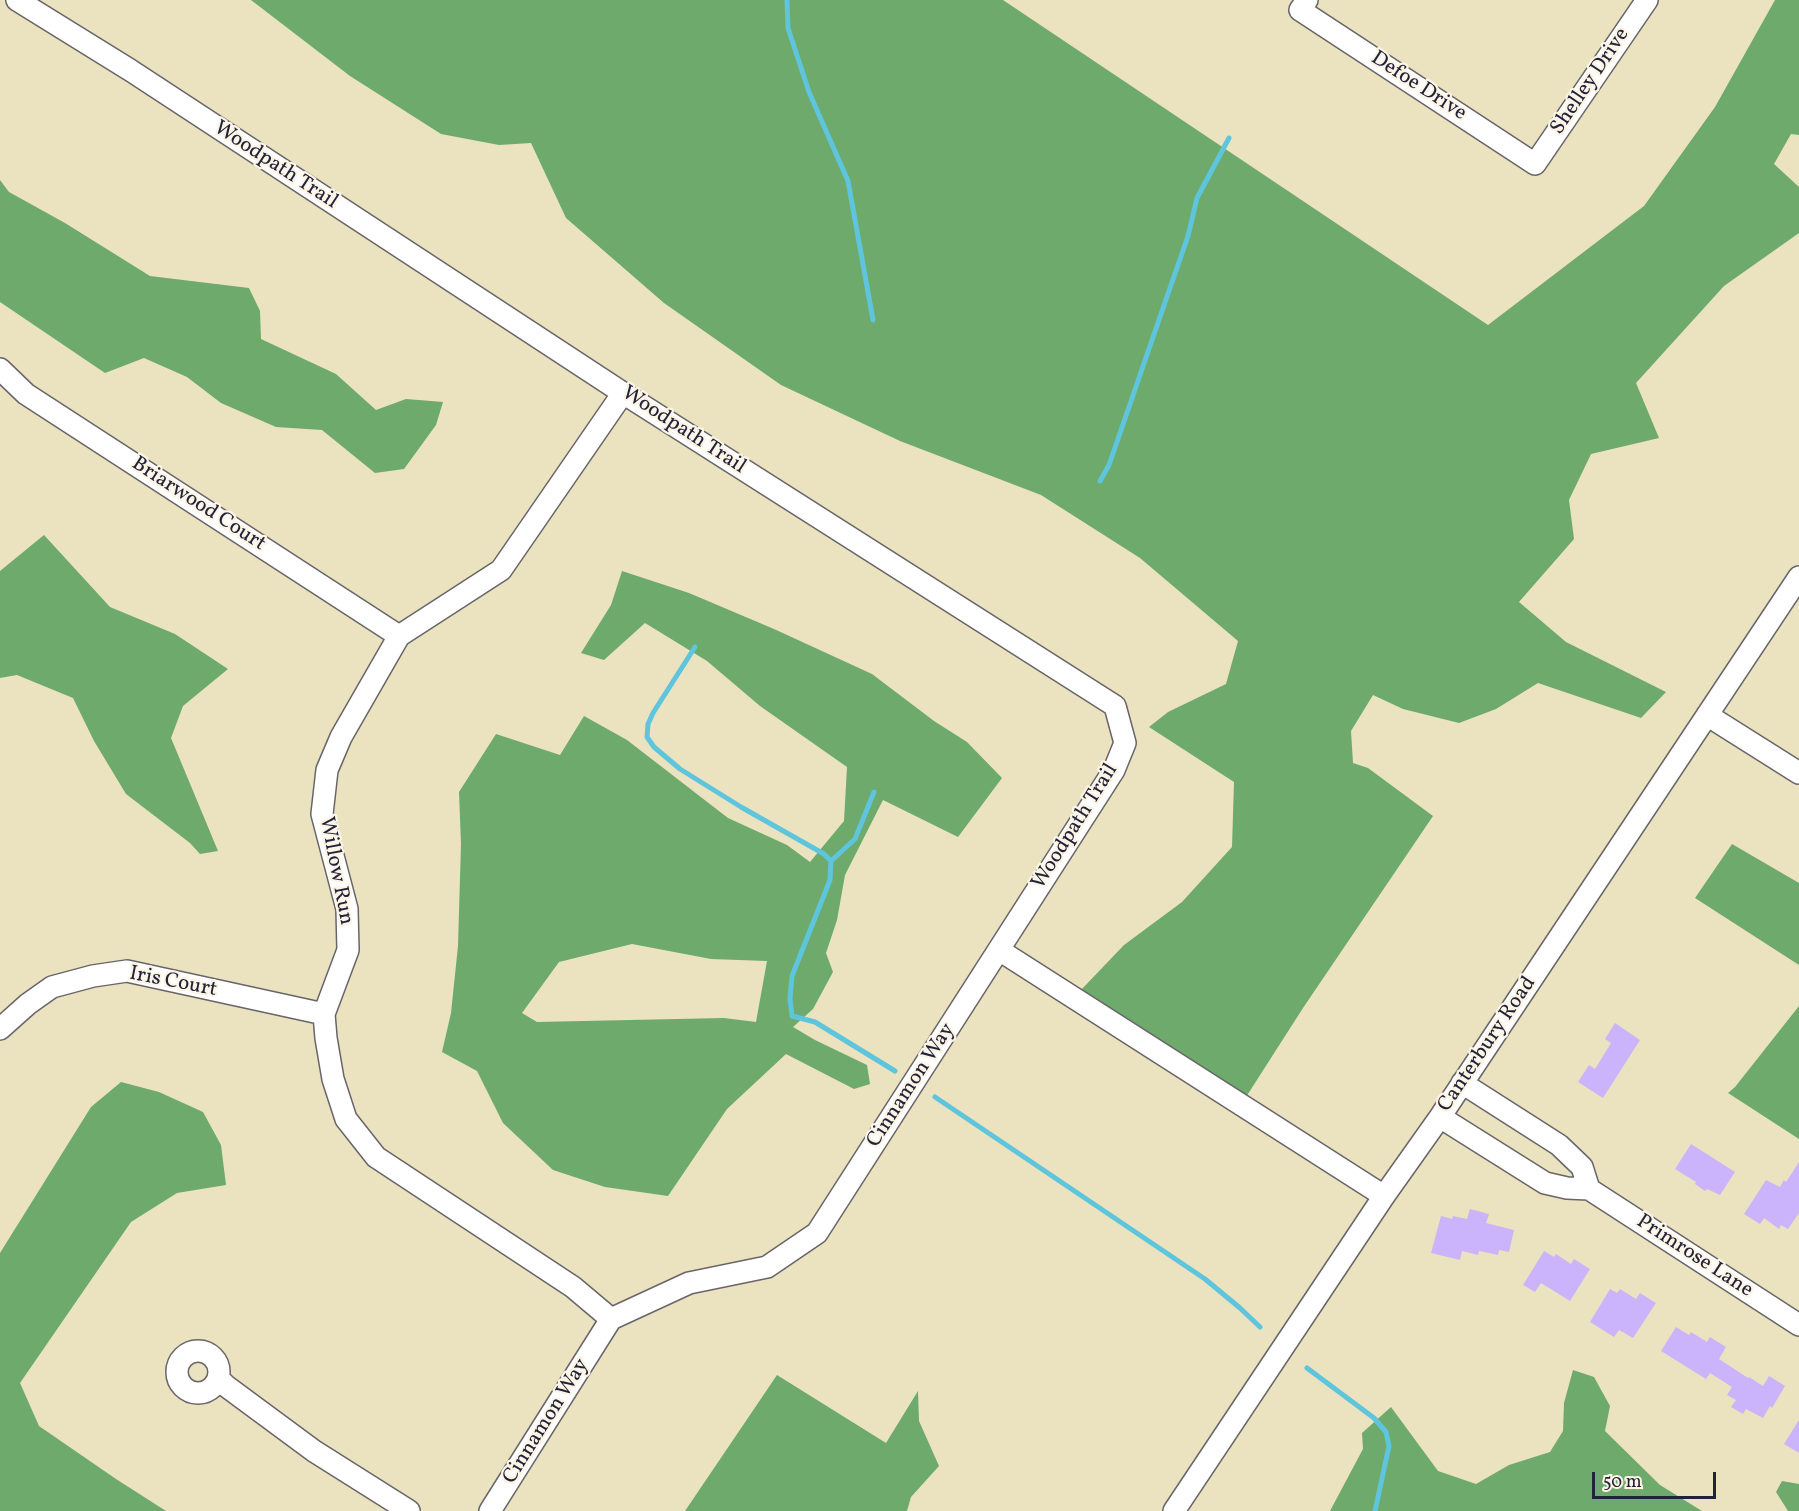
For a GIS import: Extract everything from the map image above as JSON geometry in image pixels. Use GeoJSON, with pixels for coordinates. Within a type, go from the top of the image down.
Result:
{"type":"FeatureCollection","features":[{"type":"Feature","properties":{"kind":"street","name":"Woodpath Trail"},"geometry":{"type":"LineString","coordinates":[[17,0],[130,70],[623,393],[1115,706],[1125,743],[1114,770],[999,950]]}},
{"type":"Feature","properties":{"kind":"street","name":"Shelley Drive"},"geometry":{"type":"LineString","coordinates":[[1535,164],[1647,0]]}},
{"type":"Feature","properties":{"kind":"street","name":"Defoe Drive"},"geometry":{"type":"LineString","coordinates":[[1304,5],[1535,164]]}},
{"type":"Feature","properties":{"kind":"street","name":"Briarwood Court"},"geometry":{"type":"LineString","coordinates":[[0,369],[26,394],[399,636]]}},
{"type":"Feature","properties":{"kind":"street","name":"Willow Run"},"geometry":{"type":"LineString","coordinates":[[611,1318],[573,1287],[376,1157],[346,1119],[333,1079],[324,1014],[348,950],[347,909],[322,814],[327,770],[341,738],[399,636],[501,570],[623,393]]}},
{"type":"Feature","properties":{"kind":"street","name":"Canterbury Road"},"geometry":{"type":"LineString","coordinates":[[1174,1511],[1384,1196],[1440,1117],[1799,577]]}},
{"type":"Feature","properties":{"kind":"street"},"geometry":{"type":"LineString","coordinates":[[1707,715],[1799,774]]}},
{"type":"Feature","properties":{"kind":"street"},"geometry":{"type":"LineString","coordinates":[[999,950],[1384,1196]]}},
{"type":"Feature","properties":{"kind":"street","name":"Cinnamon Way"},"geometry":{"type":"LineString","coordinates":[[495,1509],[611,1318],[689,1283],[767,1267],[817,1233],[999,950]]}},
{"type":"Feature","properties":{"kind":"street","name":"Iris Court"},"geometry":{"type":"LineString","coordinates":[[0,1029],[28,1004],[52,987],[93,976],[127,971],[324,1014]]}},
{"type":"Feature","properties":{"kind":"street"},"geometry":{"type":"LineString","coordinates":[[1462,1083],[1559,1145],[1582,1167],[1589,1189]]}},
{"type":"Feature","properties":{"kind":"street","name":"Primrose Lane"},"geometry":{"type":"LineString","coordinates":[[1440,1117],[1545,1183],[1567,1188],[1589,1189],[1799,1325]]}},
{"type":"Feature","properties":{"kind":"street"},"geometry":{"type":"LineString","coordinates":[[219,1379],[314,1451],[409,1511]]}},
{"type":"Feature","properties":{"kind":"green space"},"geometry":{"type":"Polygon","coordinates":[[[251,0],[1003,0],[1488,325],[1644,206],[1715,107],[1775,0],[1799,0],[1799,135],[1791,134],[1774,164],[1799,187],[1799,233],[1724,286],[1636,383],[1659,438],[1591,454],[1569,500],[1574,539],[1519,602],[1566,642],[1666,692],[1641,718],[1538,683],[1496,709],[1459,723],[1403,709],[1373,695],[1351,731],[1353,763],[1368,768],[1433,816],[1303,1008],[1246,1097],[1081,990],[1124,945],[1182,902],[1232,847],[1234,782],[1149,727],[1168,712],[1226,684],[1238,641],[1140,558],[1041,495],[900,441],[781,385],[664,303],[566,218],[531,143],[499,145],[441,134],[350,76],[251,0]]]}},
{"type":"Feature","properties":{"kind":"green space"},"geometry":{"type":"Polygon","coordinates":[[[0,180],[9,192],[65,223],[150,276],[249,288],[260,311],[261,339],[336,374],[376,410],[406,399],[443,402],[436,425],[404,469],[375,473],[322,430],[276,427],[221,403],[187,377],[144,358],[105,373],[0,302],[0,180]]]}},
{"type":"Feature","properties":{"kind":"green space"},"geometry":{"type":"Polygon","coordinates":[[[44,535],[110,607],[175,634],[228,669],[183,706],[171,738],[218,851],[200,854],[190,843],[126,794],[94,741],[73,698],[17,675],[0,678],[0,571],[44,535]]]}},
{"type":"Feature","properties":{"kind":"green space"},"geometry":{"type":"Polygon","coordinates":[[[622,571],[689,593],[774,629],[872,674],[934,721],[967,742],[1002,778],[958,837],[883,800],[845,875],[837,920],[826,953],[833,972],[813,1009],[793,1027],[867,1065],[870,1084],[854,1089],[786,1054],[727,1109],[668,1196],[605,1187],[553,1170],[503,1123],[477,1071],[442,1052],[451,1013],[458,946],[461,844],[459,792],[496,734],[560,755],[584,716],[627,740],[728,818],[787,845],[810,862],[844,821],[847,767],[760,706],[707,661],[645,623],[604,660],[581,653],[611,605],[622,571]],[[632,944],[559,962],[522,1013],[537,1022],[724,1018],[756,1022],[767,961],[711,959],[632,944]]]}},
{"type":"Feature","properties":{"kind":"green space"},"geometry":{"type":"Polygon","coordinates":[[[1732,844],[1799,883],[1799,965],[1695,898],[1732,844]]]}},
{"type":"Feature","properties":{"kind":"green space"},"geometry":{"type":"Polygon","coordinates":[[[1799,1006],[1799,1139],[1728,1093],[1799,1006]]]}},
{"type":"Feature","properties":{"kind":"green space"},"geometry":{"type":"Polygon","coordinates":[[[121,1082],[159,1092],[203,1112],[221,1145],[226,1185],[177,1193],[131,1222],[20,1383],[39,1426],[166,1511],[0,1511],[0,1253],[91,1107],[121,1082]]]}},
{"type":"Feature","properties":{"kind":"green space"},"geometry":{"type":"Polygon","coordinates":[[[1573,1370],[1594,1377],[1610,1406],[1605,1431],[1660,1485],[1702,1511],[1330,1511],[1363,1449],[1362,1433],[1391,1407],[1438,1471],[1476,1484],[1509,1465],[1550,1452],[1563,1431],[1564,1403],[1573,1370]]]}},
{"type":"Feature","properties":{"kind":"green space"},"geometry":{"type":"Polygon","coordinates":[[[777,1375],[886,1443],[918,1391],[919,1421],[939,1466],[911,1497],[907,1511],[685,1511],[777,1375]]]}},
{"type":"Feature","properties":{"kind":"green space"},"geometry":{"type":"Polygon","coordinates":[[[1782,1481],[1799,1484],[1799,1511],[1788,1511],[1776,1492],[1782,1481]]]}},
{"type":"Feature","properties":{"kind":"building"},"geometry":{"type":"Polygon","coordinates":[[[1615,1023],[1640,1040],[1603,1098],[1578,1082],[1589,1065],[1595,1069],[1611,1043],[1605,1039],[1615,1023]]]}},
{"type":"Feature","properties":{"kind":"building"},"geometry":{"type":"Polygon","coordinates":[[[1691,1144],[1735,1172],[1720,1195],[1707,1189],[1705,1191],[1695,1184],[1696,1182],[1675,1169],[1691,1144]]]}},
{"type":"Feature","properties":{"kind":"building"},"geometry":{"type":"Polygon","coordinates":[[[1799,1162],[1799,1213],[1788,1229],[1781,1225],[1779,1229],[1764,1218],[1760,1224],[1744,1214],[1766,1180],[1780,1187],[1799,1162]]]}},
{"type":"Feature","properties":{"kind":"building"},"geometry":{"type":"Polygon","coordinates":[[[1470,1209],[1489,1214],[1486,1223],[1514,1230],[1509,1252],[1499,1250],[1498,1255],[1479,1251],[1478,1255],[1462,1251],[1460,1260],[1431,1253],[1441,1216],[1467,1219],[1470,1209]]]}},
{"type":"Feature","properties":{"kind":"building"},"geometry":{"type":"Polygon","coordinates":[[[1544,1251],[1554,1257],[1556,1254],[1571,1264],[1574,1259],[1590,1269],[1570,1301],[1541,1283],[1535,1292],[1523,1285],[1544,1251]]]}},
{"type":"Feature","properties":{"kind":"building"},"geometry":{"type":"Polygon","coordinates":[[[1610,1289],[1617,1293],[1620,1289],[1636,1299],[1640,1293],[1656,1303],[1633,1338],[1619,1330],[1614,1337],[1590,1322],[1610,1289]]]}},
{"type":"Feature","properties":{"kind":"building"},"geometry":{"type":"Polygon","coordinates":[[[1676,1327],[1689,1335],[1691,1332],[1707,1342],[1710,1337],[1726,1347],[1719,1359],[1748,1378],[1763,1386],[1769,1376],[1785,1386],[1763,1418],[1746,1409],[1743,1414],[1731,1407],[1736,1400],[1727,1395],[1732,1387],[1710,1373],[1706,1379],[1661,1351],[1676,1327]]]}},
{"type":"Feature","properties":{"kind":"building"},"geometry":{"type":"Polygon","coordinates":[[[1799,1420],[1799,1453],[1784,1444],[1799,1420]]]}},
{"type":"Feature","properties":{"kind":"waterway"},"geometry":{"type":"LineString","coordinates":[[787,0],[788,28],[809,92],[848,181],[873,320]]}},
{"type":"Feature","properties":{"kind":"waterway"},"geometry":{"type":"LineString","coordinates":[[1100,481],[1109,465],[1188,236],[1197,198],[1229,138]]}},
{"type":"Feature","properties":{"kind":"waterway"},"geometry":{"type":"LineString","coordinates":[[695,647],[653,713],[648,724],[647,737],[654,747],[680,769],[824,854],[831,861],[830,880],[792,976],[790,998],[792,1016],[815,1022],[895,1071]]}},
{"type":"Feature","properties":{"kind":"waterway"},"geometry":{"type":"LineString","coordinates":[[831,861],[855,839],[874,792]]}},
{"type":"Feature","properties":{"kind":"waterway"},"geometry":{"type":"LineString","coordinates":[[935,1097],[1205,1279],[1260,1327]]}},
{"type":"Feature","properties":{"kind":"waterway"},"geometry":{"type":"LineString","coordinates":[[1307,1368],[1374,1418],[1386,1432],[1389,1446],[1375,1511]]}}]}
